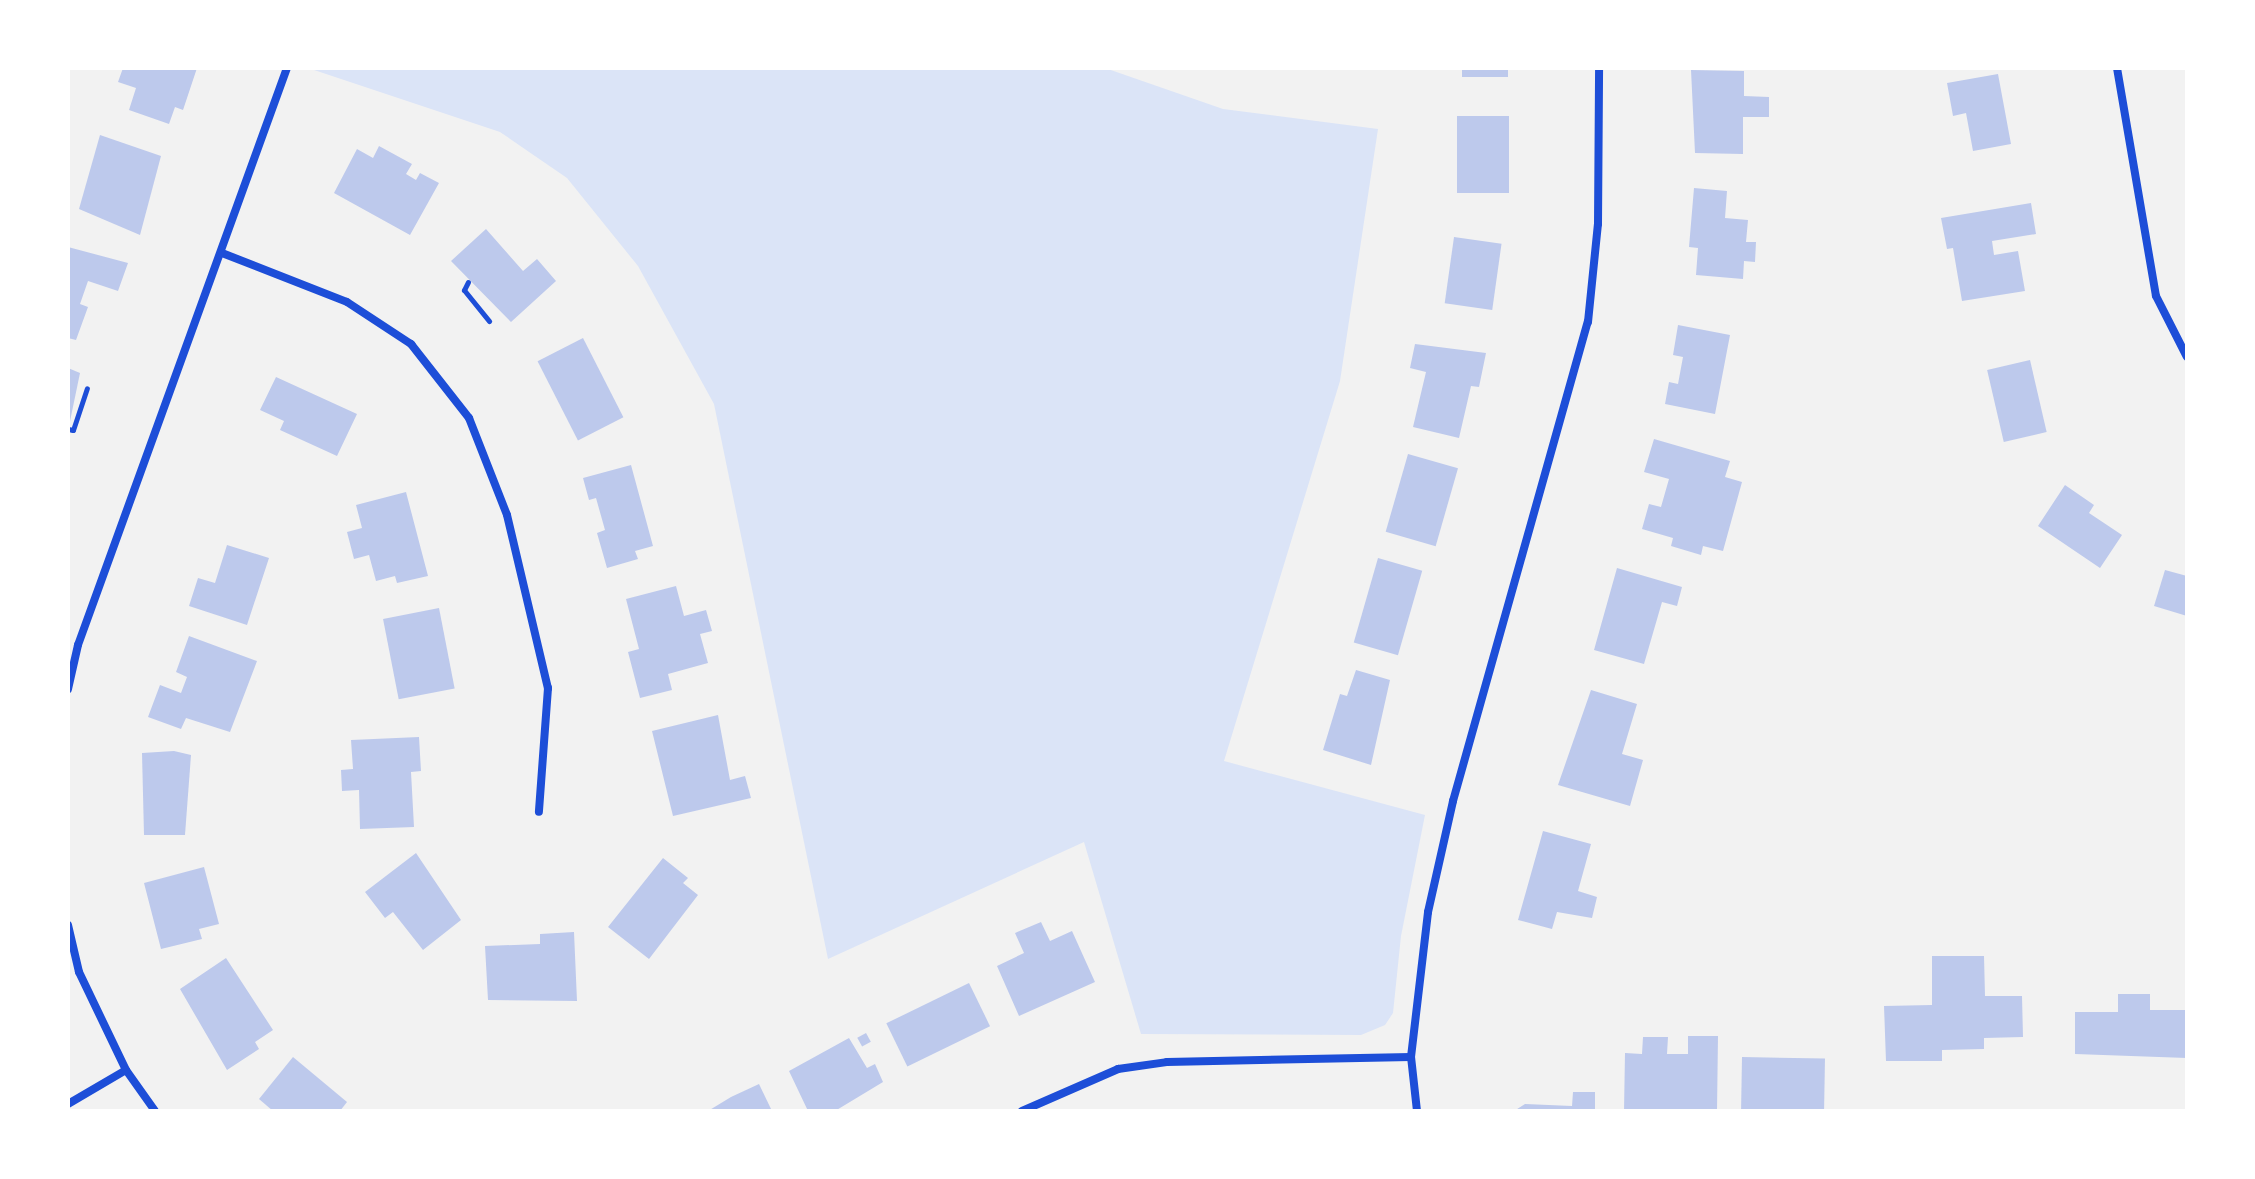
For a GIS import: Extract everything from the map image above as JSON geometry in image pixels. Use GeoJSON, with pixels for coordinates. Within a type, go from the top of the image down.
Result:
{"type":"FeatureCollection","features":[{"type":"Feature","properties":{"kind":"street"},"geometry":{"type":"LineString","coordinates":[[68,689],[78,645],[287,68]]}},
{"type":"Feature","properties":{"kind":"street"},"geometry":{"type":"LineString","coordinates":[[1417,1111],[1411,1057],[1428,912],[1453,801],[1588,322],[1598,224],[1599,68]]}},
{"type":"Feature","properties":{"kind":"street"},"geometry":{"type":"LineString","coordinates":[[2117,68],[2156,296],[2187,357]]}},
{"type":"Feature","properties":{"kind":"street"},"geometry":{"type":"LineString","coordinates":[[222,253],[347,302],[411,344],[469,418],[507,515],[548,688],[539,812]]}},
{"type":"Feature","properties":{"kind":"street"},"geometry":{"type":"LineString","coordinates":[[68,925],[79,972],[126,1070],[155,1111]]}},
{"type":"Feature","properties":{"kind":"street"},"geometry":{"type":"LineString","coordinates":[[1022,1111],[1118,1069],[1155,1064],[1411,1057]]}},
{"type":"Feature","properties":{"kind":"street"},"geometry":{"type":"LineString","coordinates":[[68,1104],[126,1070]]}},
{"type":"Feature","properties":{"kind":"path"},"geometry":{"type":"LineString","coordinates":[[468,282],[464,290],[489,321]]}},
{"type":"Feature","properties":{"kind":"path"},"geometry":{"type":"LineString","coordinates":[[68,429],[73,430],[87,388]]}},
{"type":"Feature","properties":{"kind":"shaded area"},"geometry":{"type":"Polygon","coordinates":[[[308,68],[1105,68],[1223,109],[1378,129],[1340,381],[1224,761],[1425,815],[1401,936],[1393,1013],[1385,1025],[1361,1035],[1141,1034],[1084,842],[828,959],[714,404],[638,266],[567,178],[500,132],[308,68]]]}},
{"type":"Feature","properties":{"kind":"building"},"geometry":{"type":"Polygon","coordinates":[[[123,68],[197,68],[183,110],[175,107],[169,124],[129,110],[136,88],[118,82],[123,68]]]}},
{"type":"Feature","properties":{"kind":"building"},"geometry":{"type":"Polygon","coordinates":[[[1462,68],[1508,68],[1508,77],[1462,77],[1462,68]]]}},
{"type":"Feature","properties":{"kind":"building"},"geometry":{"type":"Polygon","coordinates":[[[1691,70],[1744,71],[1744,96],[1769,97],[1769,117],[1743,117],[1743,154],[1695,153],[1691,70]]]}},
{"type":"Feature","properties":{"kind":"building"},"geometry":{"type":"Polygon","coordinates":[[[1998,74],[2011,144],[1973,151],[1966,113],[1953,116],[1947,83],[1998,74]]]}},
{"type":"Feature","properties":{"kind":"building"},"geometry":{"type":"Polygon","coordinates":[[[1457,116],[1509,116],[1509,193],[1457,193],[1457,116]]]}},
{"type":"Feature","properties":{"kind":"building"},"geometry":{"type":"Polygon","coordinates":[[[100,135],[161,156],[140,235],[79,209],[100,135]]]}},
{"type":"Feature","properties":{"kind":"building"},"geometry":{"type":"Polygon","coordinates":[[[379,146],[412,164],[406,174],[416,180],[420,173],[439,183],[410,235],[334,193],[357,149],[373,158],[379,146]]]}},
{"type":"Feature","properties":{"kind":"building"},"geometry":{"type":"Polygon","coordinates":[[[1694,188],[1727,191],[1725,218],[1748,220],[1746,242],[1756,242],[1755,262],[1744,261],[1743,279],[1696,275],[1698,248],[1689,247],[1694,188]]]}},
{"type":"Feature","properties":{"kind":"building"},"geometry":{"type":"Polygon","coordinates":[[[2031,203],[2036,234],[1992,241],[1994,255],[2018,251],[2025,291],[1962,301],[1953,248],[1947,249],[1941,218],[2031,203]]]}},
{"type":"Feature","properties":{"kind":"building"},"geometry":{"type":"Polygon","coordinates":[[[486,229],[523,271],[537,259],[556,281],[511,322],[451,261],[486,229]]]}},
{"type":"Feature","properties":{"kind":"building"},"geometry":{"type":"Polygon","coordinates":[[[1454,237],[1502,244],[1492,310],[1445,303],[1454,237]]]}},
{"type":"Feature","properties":{"kind":"building"},"geometry":{"type":"Polygon","coordinates":[[[68,247],[128,263],[118,291],[88,281],[80,304],[88,307],[76,340],[68,338],[68,247]]]}},
{"type":"Feature","properties":{"kind":"building"},"geometry":{"type":"Polygon","coordinates":[[[1678,325],[1730,335],[1715,414],[1665,404],[1669,382],[1678,384],[1683,357],[1673,355],[1678,325]]]}},
{"type":"Feature","properties":{"kind":"building"},"geometry":{"type":"Polygon","coordinates":[[[583,338],[623,417],[578,440],[538,361],[583,338]]]}},
{"type":"Feature","properties":{"kind":"building"},"geometry":{"type":"Polygon","coordinates":[[[1415,344],[1486,353],[1479,387],[1471,386],[1459,438],[1413,427],[1426,372],[1410,368],[1415,344]]]}},
{"type":"Feature","properties":{"kind":"building"},"geometry":{"type":"Polygon","coordinates":[[[2030,360],[2047,432],[2004,442],[1987,370],[2030,360]]]}},
{"type":"Feature","properties":{"kind":"building"},"geometry":{"type":"Polygon","coordinates":[[[68,368],[80,373],[69,426],[68,426],[68,368]]]}},
{"type":"Feature","properties":{"kind":"building"},"geometry":{"type":"Polygon","coordinates":[[[276,377],[357,414],[337,456],[280,430],[284,421],[260,410],[276,377]]]}},
{"type":"Feature","properties":{"kind":"building"},"geometry":{"type":"Polygon","coordinates":[[[1654,439],[1730,461],[1725,477],[1742,482],[1723,551],[1703,546],[1701,555],[1671,546],[1673,538],[1642,529],[1649,504],[1661,507],[1669,479],[1644,472],[1654,439]]]}},
{"type":"Feature","properties":{"kind":"building"},"geometry":{"type":"Polygon","coordinates":[[[1408,454],[1458,468],[1436,546],[1386,532],[1408,454]]]}},
{"type":"Feature","properties":{"kind":"building"},"geometry":{"type":"Polygon","coordinates":[[[631,465],[653,546],[635,551],[638,559],[607,568],[597,533],[605,530],[596,498],[589,500],[583,478],[631,465]]]}},
{"type":"Feature","properties":{"kind":"building"},"geometry":{"type":"Polygon","coordinates":[[[2065,485],[2094,505],[2089,513],[2122,535],[2100,568],[2038,526],[2065,485]]]}},
{"type":"Feature","properties":{"kind":"building"},"geometry":{"type":"Polygon","coordinates":[[[406,492],[428,576],[397,583],[395,576],[376,581],[369,555],[354,559],[347,532],[362,528],[356,505],[406,492]]]}},
{"type":"Feature","properties":{"kind":"building"},"geometry":{"type":"Polygon","coordinates":[[[227,545],[269,558],[247,625],[189,606],[198,578],[215,583],[227,545]]]}},
{"type":"Feature","properties":{"kind":"building"},"geometry":{"type":"Polygon","coordinates":[[[1378,558],[1422,571],[1398,655],[1354,643],[1378,558]]]}},
{"type":"Feature","properties":{"kind":"building"},"geometry":{"type":"Polygon","coordinates":[[[1617,568],[1682,587],[1677,606],[1662,602],[1644,664],[1594,650],[1617,568]]]}},
{"type":"Feature","properties":{"kind":"building"},"geometry":{"type":"Polygon","coordinates":[[[2165,570],[2187,576],[2187,616],[2154,606],[2165,570]]]}},
{"type":"Feature","properties":{"kind":"building"},"geometry":{"type":"Polygon","coordinates":[[[676,586],[684,616],[706,610],[712,631],[700,634],[708,663],[668,674],[672,690],[640,698],[628,652],[639,649],[626,599],[676,586]]]}},
{"type":"Feature","properties":{"kind":"building"},"geometry":{"type":"Polygon","coordinates":[[[439,608],[455,688],[399,699],[383,619],[439,608]]]}},
{"type":"Feature","properties":{"kind":"building"},"geometry":{"type":"Polygon","coordinates":[[[189,636],[257,661],[230,732],[186,718],[181,729],[148,717],[160,685],[181,693],[187,677],[176,672],[189,636]]]}},
{"type":"Feature","properties":{"kind":"building"},"geometry":{"type":"Polygon","coordinates":[[[1356,670],[1390,680],[1371,765],[1323,750],[1340,694],[1347,696],[1356,670]]]}},
{"type":"Feature","properties":{"kind":"building"},"geometry":{"type":"Polygon","coordinates":[[[1591,690],[1637,704],[1622,754],[1643,760],[1630,806],[1558,785],[1591,690]]]}},
{"type":"Feature","properties":{"kind":"building"},"geometry":{"type":"Polygon","coordinates":[[[718,715],[730,780],[745,776],[751,798],[673,816],[652,731],[718,715]]]}},
{"type":"Feature","properties":{"kind":"building"},"geometry":{"type":"Polygon","coordinates":[[[419,737],[421,771],[411,772],[414,827],[360,829],[359,790],[342,791],[341,770],[353,769],[351,740],[419,737]]]}},
{"type":"Feature","properties":{"kind":"building"},"geometry":{"type":"Polygon","coordinates":[[[174,751],[191,755],[185,835],[144,835],[142,753],[174,751]]]}},
{"type":"Feature","properties":{"kind":"building"},"geometry":{"type":"Polygon","coordinates":[[[1543,831],[1591,844],[1578,891],[1597,897],[1592,918],[1557,912],[1552,929],[1518,920],[1543,831]]]}},
{"type":"Feature","properties":{"kind":"building"},"geometry":{"type":"Polygon","coordinates":[[[416,853],[461,920],[423,950],[393,912],[385,918],[365,892],[416,853]]]}},
{"type":"Feature","properties":{"kind":"building"},"geometry":{"type":"Polygon","coordinates":[[[663,858],[688,878],[683,883],[698,895],[649,959],[608,927],[663,858]]]}},
{"type":"Feature","properties":{"kind":"building"},"geometry":{"type":"Polygon","coordinates":[[[204,867],[219,924],[199,929],[202,939],[161,949],[144,883],[204,867]]]}},
{"type":"Feature","properties":{"kind":"building"},"geometry":{"type":"Polygon","coordinates":[[[1041,922],[1050,941],[1072,931],[1095,982],[1019,1016],[997,966],[1024,953],[1015,933],[1041,922]]]}},
{"type":"Feature","properties":{"kind":"building"},"geometry":{"type":"Polygon","coordinates":[[[574,932],[577,1001],[488,1000],[485,946],[540,944],[540,934],[574,932]]]}},
{"type":"Feature","properties":{"kind":"building"},"geometry":{"type":"Polygon","coordinates":[[[1932,956],[1984,956],[1985,996],[2022,996],[2023,1037],[1984,1038],[1984,1049],[1942,1050],[1942,1061],[1886,1061],[1884,1006],[1932,1005],[1932,956]]]}},
{"type":"Feature","properties":{"kind":"building"},"geometry":{"type":"Polygon","coordinates":[[[226,958],[273,1030],[255,1042],[259,1049],[227,1070],[180,989],[226,958]]]}},
{"type":"Feature","properties":{"kind":"building"},"geometry":{"type":"Polygon","coordinates":[[[969,983],[990,1026],[907,1066],[886,1023],[969,983]]]}},
{"type":"Feature","properties":{"kind":"building"},"geometry":{"type":"Polygon","coordinates":[[[2118,994],[2150,994],[2150,1010],[2187,1010],[2187,1058],[2075,1054],[2075,1012],[2118,1012],[2118,994]]]}},
{"type":"Feature","properties":{"kind":"building"},"geometry":{"type":"Polygon","coordinates":[[[866,1033],[871,1042],[862,1047],[857,1038],[866,1033]]]}},
{"type":"Feature","properties":{"kind":"building"},"geometry":{"type":"Polygon","coordinates":[[[1688,1036],[1718,1036],[1717,1111],[1624,1111],[1625,1053],[1642,1054],[1643,1037],[1668,1037],[1667,1054],[1688,1054],[1688,1036]]]}},
{"type":"Feature","properties":{"kind":"building"},"geometry":{"type":"Polygon","coordinates":[[[849,1038],[867,1068],[875,1064],[883,1082],[835,1111],[808,1111],[789,1071],[849,1038]]]}},
{"type":"Feature","properties":{"kind":"building"},"geometry":{"type":"Polygon","coordinates":[[[293,1057],[347,1102],[340,1111],[273,1111],[259,1099],[293,1057]]]}},
{"type":"Feature","properties":{"kind":"building"},"geometry":{"type":"Polygon","coordinates":[[[1742,1057],[1825,1058],[1824,1111],[1741,1110],[1742,1057]]]}},
{"type":"Feature","properties":{"kind":"building"},"geometry":{"type":"Polygon","coordinates":[[[759,1084],[772,1111],[708,1111],[731,1097],[759,1084]]]}},
{"type":"Feature","properties":{"kind":"building"},"geometry":{"type":"Polygon","coordinates":[[[1573,1092],[1595,1092],[1595,1111],[1514,1111],[1525,1104],[1572,1106],[1573,1092]]]}}]}
